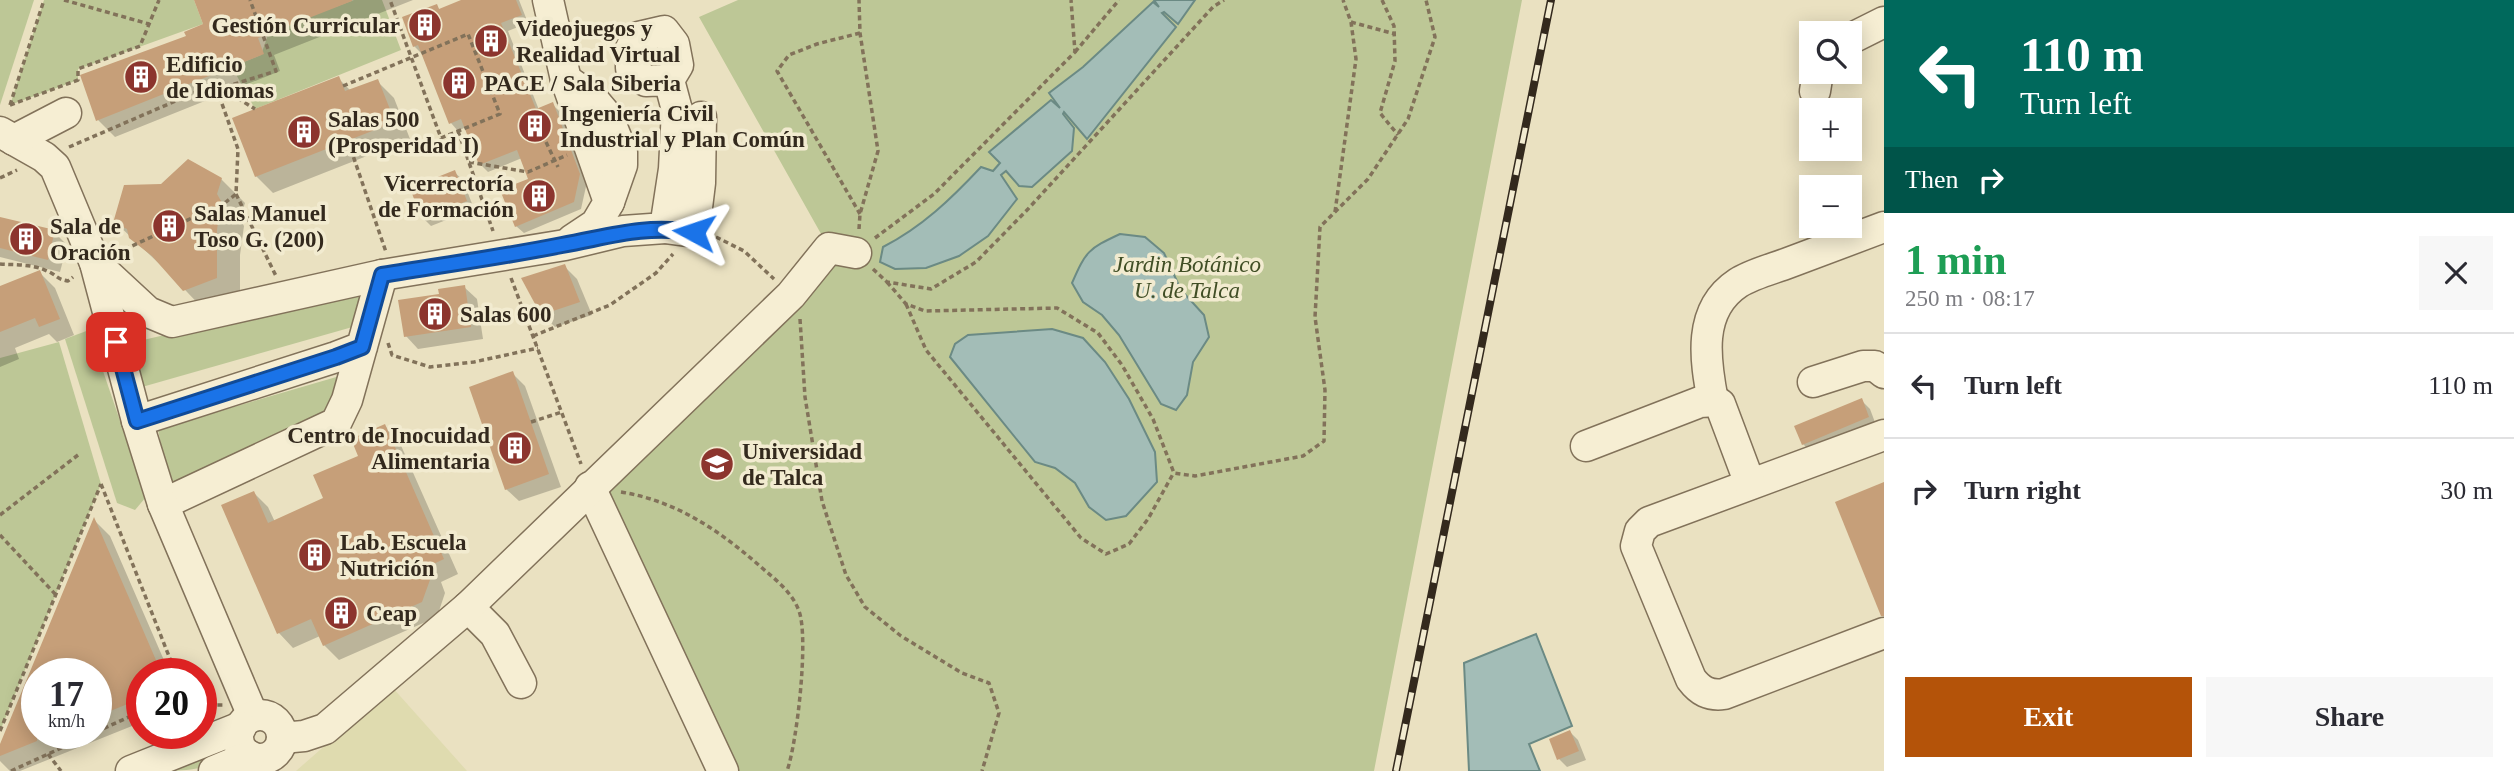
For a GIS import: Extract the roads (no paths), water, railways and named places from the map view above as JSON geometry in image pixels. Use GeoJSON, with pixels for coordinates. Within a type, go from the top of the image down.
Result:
{"type":"FeatureCollection","features":[{"type":"Feature","properties":{"kind":"lane"},"geometry":{"type":"LineString","coordinates":[[548,0],[566,79],[609,202]]}},
{"type":"Feature","properties":{"kind":"lane"},"geometry":{"type":"LineString","coordinates":[[1862,33],[1884,22]]}},
{"type":"Feature","properties":{"kind":"lane"},"geometry":{"type":"LineString","coordinates":[[565,245],[596,224],[609,202],[622,165],[622,152],[608,117],[591,97],[566,79]]}},
{"type":"Feature","properties":{"kind":"lane"},"geometry":{"type":"LineString","coordinates":[[669,80],[677,110],[674,169],[680,230]]}},
{"type":"Feature","properties":{"kind":"lane"},"geometry":{"type":"LineString","coordinates":[[5,128],[66,113]]}},
{"type":"Feature","properties":{"kind":"lane"},"geometry":{"type":"LineString","coordinates":[[680,230],[700,183],[701,117]]}},
{"type":"Feature","properties":{"kind":"lane"},"geometry":{"type":"LineString","coordinates":[[5,128],[55,167],[95,263],[137,421],[163,504],[247,721],[239,743],[250,756]]}},
{"type":"Feature","properties":{"kind":"lane"},"geometry":{"type":"LineString","coordinates":[[1713,401],[1705,360],[1705,342],[1710,320],[1719,301],[1740,282],[1884,227]]}},
{"type":"Feature","properties":{"kind":"lane"},"geometry":{"type":"LineString","coordinates":[[95,263],[148,312],[172,322],[385,266],[502,256],[623,231],[680,230]]}},
{"type":"Feature","properties":{"kind":"lane"},"geometry":{"type":"LineString","coordinates":[[282,738],[304,736],[325,729],[468,607],[791,295],[829,248],[856,253]]}},
{"type":"Feature","properties":{"kind":"lane"},"geometry":{"type":"LineString","coordinates":[[163,504],[337,423],[375,344],[385,266]]}},
{"type":"Feature","properties":{"kind":"lane"},"geometry":{"type":"LineString","coordinates":[[137,421],[375,344]]}},
{"type":"Feature","properties":{"kind":"lane"},"geometry":{"type":"LineString","coordinates":[[1813,382],[1863,366],[1875,366],[1884,373]]}},
{"type":"Feature","properties":{"kind":"lane"},"geometry":{"type":"LineString","coordinates":[[1586,446],[1700,402],[1713,401],[1720,404],[1751,484]]}},
{"type":"Feature","properties":{"kind":"lane"},"geometry":{"type":"LineString","coordinates":[[1884,435],[1649,522],[1637,538],[1637,554],[1691,679],[1710,694],[1724,694],[1884,633]]}},
{"type":"Feature","properties":{"kind":"lane"},"geometry":{"type":"LineString","coordinates":[[590,487],[723,771]]}},
{"type":"Feature","properties":{"kind":"lane"},"geometry":{"type":"LineString","coordinates":[[468,607],[495,634],[521,683]]}},
{"type":"Feature","properties":{"kind":"lane"},"geometry":{"type":"LineString","coordinates":[[131,771],[247,721],[270,717],[281,730],[282,738],[274,753],[266,758],[250,756],[214,771]]}},
{"type":"Feature","properties":{"kind":"water"},"geometry":{"type":"Polygon","coordinates":[[[1154,0],[1195,0],[1178,24],[1162,13],[1176,27],[1087,139],[1064,112],[1074,128],[1072,151],[1032,187],[1019,186],[1006,171],[1001,175],[1017,199],[988,236],[959,256],[926,268],[895,269],[880,262],[883,247],[911,231],[935,212],[981,167],[993,171],[1000,163],[989,152],[1051,100],[1060,108],[1049,93],[1083,67],[1153,2],[1159,7],[1154,0]]]}},
{"type":"Feature","properties":{"kind":"water"},"geometry":{"type":"Polygon","coordinates":[[[1120,234],[1145,237],[1164,253],[1181,290],[1204,315],[1209,337],[1193,362],[1187,395],[1176,410],[1161,404],[1119,335],[1102,315],[1083,302],[1072,283],[1089,252],[1120,234]]]}},
{"type":"Feature","properties":{"kind":"water"},"geometry":{"type":"Polygon","coordinates":[[[1052,329],[1083,338],[1105,362],[1129,399],[1155,452],[1157,482],[1126,516],[1106,520],[1089,507],[1075,483],[1055,468],[1035,462],[950,357],[955,344],[968,335],[1052,329]]]}},
{"type":"Feature","properties":{"kind":"water"},"geometry":{"type":"Polygon","coordinates":[[[1536,634],[1572,726],[1529,744],[1540,771],[1469,771],[1464,663],[1536,634]]]}},
{"type":"Feature","properties":{"kind":"railway"},"geometry":{"type":"LineString","coordinates":[[1396,771],[1551,0]]}},
{"type":"Feature","properties":{"kind":"place","name":"Gestión Curricular"},"geometry":{"type":"Point","coordinates":[425,25]}},
{"type":"Feature","properties":{"kind":"place","name":"Videojuegos y Realidad Virtual"},"geometry":{"type":"Point","coordinates":[491,41]}},
{"type":"Feature","properties":{"kind":"place","name":"Edificio de Idiomas"},"geometry":{"type":"Point","coordinates":[141,77]}},
{"type":"Feature","properties":{"kind":"place","name":"PACE / Sala Siberia"},"geometry":{"type":"Point","coordinates":[459,83]}},
{"type":"Feature","properties":{"kind":"place","name":"Ingeniería Civil Industrial y Plan Común"},"geometry":{"type":"Point","coordinates":[535,126]}},
{"type":"Feature","properties":{"kind":"place","name":"Salas 500 (Prosperidad I)"},"geometry":{"type":"Point","coordinates":[304,132]}},
{"type":"Feature","properties":{"kind":"place","name":"Vicerrectoría de Formación"},"geometry":{"type":"Point","coordinates":[539,196]}},
{"type":"Feature","properties":{"kind":"place","name":"Salas Manuel Toso G. (200)"},"geometry":{"type":"Point","coordinates":[169,226]}},
{"type":"Feature","properties":{"kind":"place","name":"Sala de Oración"},"geometry":{"type":"Point","coordinates":[26,239]}},
{"type":"Feature","properties":{"kind":"place","name":"Salas 600"},"geometry":{"type":"Point","coordinates":[435,314]}},
{"type":"Feature","properties":{"kind":"place","name":"Centro de Inocuidad Alimentaria"},"geometry":{"type":"Point","coordinates":[515,448]}},
{"type":"Feature","properties":{"kind":"place","name":"Universidad de Talca"},"geometry":{"type":"Point","coordinates":[717,464]}},
{"type":"Feature","properties":{"kind":"place","name":"Lab. Escuela Nutrición"},"geometry":{"type":"Point","coordinates":[315,555]}},
{"type":"Feature","properties":{"kind":"place","name":"Ceap"},"geometry":{"type":"Point","coordinates":[341,613]}},
{"type":"Feature","properties":{"kind":"park label","name":"Jardin Botánico U. de Talca"},"geometry":{"type":"Point","coordinates":[1187,277]}}]}
